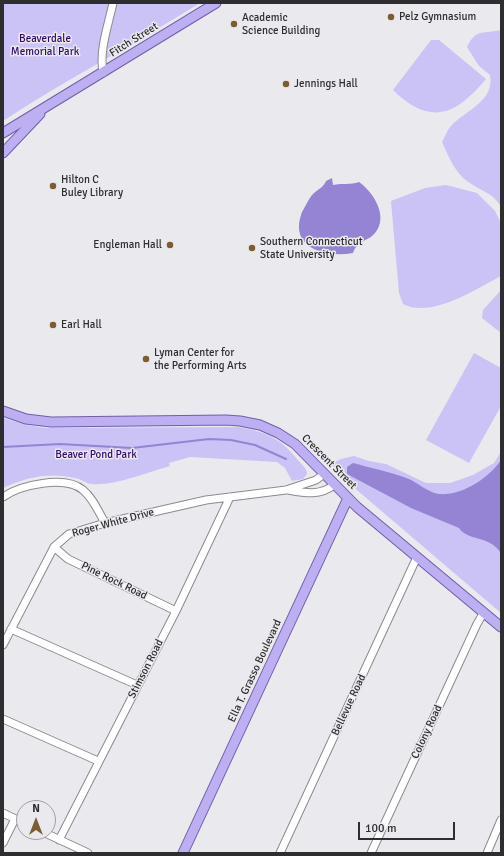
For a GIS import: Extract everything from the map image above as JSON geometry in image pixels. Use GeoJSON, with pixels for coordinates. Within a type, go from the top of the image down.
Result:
{"type":"FeatureCollection","features":[{"type":"Feature","properties":{"kind":"main road","name":"Fitch Street"},"geometry":{"type":"LineString","coordinates":[[3,133],[216,3]]}},
{"type":"Feature","properties":{"kind":"main road","name":"Fitch Street"},"geometry":{"type":"LineString","coordinates":[[3,153],[32,121],[63,96]]}},
{"type":"Feature","properties":{"kind":"main road","name":"Crescent Street"},"geometry":{"type":"LineString","coordinates":[[3,411],[26,420],[51,422],[226,420],[250,422],[266,427],[287,438],[304,453],[348,498],[501,627]]}},
{"type":"Feature","properties":{"kind":"main road","name":"Ella T. Grasso Boulevard"},"geometry":{"type":"LineString","coordinates":[[183,853],[348,498]]}},
{"type":"Feature","properties":{"kind":"street"},"geometry":{"type":"LineString","coordinates":[[103,73],[101,61],[102,50],[113,3]]}},
{"type":"Feature","properties":{"kind":"street","name":"Roger White Drive"},"geometry":{"type":"LineString","coordinates":[[3,645],[54,547],[69,534],[105,523],[206,500],[286,490],[316,480],[324,474]]}},
{"type":"Feature","properties":{"kind":"street"},"geometry":{"type":"LineString","coordinates":[[3,497],[20,488],[35,484],[51,482],[67,484],[81,488],[91,498],[105,523]]}},
{"type":"Feature","properties":{"kind":"street","name":"Roger White Drive"},"geometry":{"type":"LineString","coordinates":[[286,490],[316,493],[327,491],[334,485]]}},
{"type":"Feature","properties":{"kind":"street","name":"Stimson Road"},"geometry":{"type":"LineString","coordinates":[[59,840],[98,761],[176,611],[230,497]]}},
{"type":"Feature","properties":{"kind":"street","name":"Pine Rock Road"},"geometry":{"type":"LineString","coordinates":[[54,547],[68,559],[176,611]]}},
{"type":"Feature","properties":{"kind":"street","name":"Bellevue Road"},"geometry":{"type":"LineString","coordinates":[[280,853],[417,557]]}},
{"type":"Feature","properties":{"kind":"street","name":"Colony Road"},"geometry":{"type":"LineString","coordinates":[[371,853],[477,624],[484,612]]}},
{"type":"Feature","properties":{"kind":"street"},"geometry":{"type":"LineString","coordinates":[[11,629],[137,685]]}},
{"type":"Feature","properties":{"kind":"street"},"geometry":{"type":"LineString","coordinates":[[3,719],[98,761]]}},
{"type":"Feature","properties":{"kind":"street"},"geometry":{"type":"LineString","coordinates":[[3,813],[15,819],[3,843]]}},
{"type":"Feature","properties":{"kind":"street"},"geometry":{"type":"LineString","coordinates":[[487,853],[501,820]]}},
{"type":"Feature","properties":{"kind":"street"},"geometry":{"type":"LineString","coordinates":[[56,838],[88,853]]}},
{"type":"Feature","properties":{"kind":"green space","name":"Beaverdale Memorial Park"},"geometry":{"type":"Polygon","coordinates":[[[3,3],[200,3],[3,121],[3,3]]]}},
{"type":"Feature","properties":{"kind":"green space"},"geometry":{"type":"Polygon","coordinates":[[[501,30],[501,207],[494,198],[463,178],[452,163],[442,142],[451,126],[478,104],[488,92],[490,75],[479,66],[467,47],[470,41],[477,34],[501,30]]]}},
{"type":"Feature","properties":{"kind":"green space"},"geometry":{"type":"Polygon","coordinates":[[[431,40],[439,40],[486,79],[475,92],[464,101],[453,108],[442,112],[431,112],[419,109],[406,101],[393,90],[431,40]]]}},
{"type":"Feature","properties":{"kind":"green space"},"geometry":{"type":"Polygon","coordinates":[[[446,185],[477,193],[495,211],[501,223],[501,276],[466,295],[440,305],[427,308],[414,308],[403,304],[399,293],[391,201],[425,188],[446,185]]]}},
{"type":"Feature","properties":{"kind":"green space"},"geometry":{"type":"Polygon","coordinates":[[[501,290],[501,333],[482,318],[483,310],[501,290]]]}},
{"type":"Feature","properties":{"kind":"green space"},"geometry":{"type":"Polygon","coordinates":[[[474,353],[501,368],[501,406],[469,463],[426,440],[474,353]]]}},
{"type":"Feature","properties":{"kind":"green space","name":"Beaver Pond Park"},"geometry":{"type":"Polygon","coordinates":[[[3,418],[27,425],[46,428],[239,427],[257,431],[278,441],[285,446],[304,466],[307,474],[303,479],[292,481],[285,468],[277,462],[190,457],[169,463],[170,466],[111,483],[90,484],[79,479],[56,475],[29,478],[3,488],[3,418]]]}},
{"type":"Feature","properties":{"kind":"green space"},"geometry":{"type":"Polygon","coordinates":[[[501,452],[501,613],[358,491],[331,464],[341,459],[354,456],[369,461],[386,464],[426,483],[450,483],[473,475],[494,463],[501,452]]]}},
{"type":"Feature","properties":{"kind":"shaded area"},"geometry":{"type":"Polygon","coordinates":[[[332,178],[333,185],[359,182],[374,198],[380,212],[379,226],[375,233],[360,243],[355,248],[353,253],[331,254],[321,252],[312,248],[305,242],[300,234],[299,224],[302,212],[307,203],[313,194],[326,181],[332,178]]]}},
{"type":"Feature","properties":{"kind":"shaded area"},"geometry":{"type":"Polygon","coordinates":[[[501,460],[501,553],[490,543],[467,535],[459,528],[411,508],[347,474],[347,467],[353,463],[409,479],[435,493],[448,494],[466,489],[482,479],[496,467],[501,460]]]}},
{"type":"Feature","properties":{"kind":"waterway"},"geometry":{"type":"LineString","coordinates":[[3,447],[60,444],[132,448],[209,439],[231,440],[255,445],[286,459]]}},
{"type":"Feature","properties":{"kind":"place","name":"Pelz Gymnasium"},"geometry":{"type":"Point","coordinates":[391,17]}},
{"type":"Feature","properties":{"kind":"place","name":"Academic Science Building"},"geometry":{"type":"Point","coordinates":[234,24]}},
{"type":"Feature","properties":{"kind":"place","name":"Jennings Hall"},"geometry":{"type":"Point","coordinates":[286,84]}},
{"type":"Feature","properties":{"kind":"place","name":"Hilton C Buley Library"},"geometry":{"type":"Point","coordinates":[53,186]}},
{"type":"Feature","properties":{"kind":"place","name":"Engleman Hall"},"geometry":{"type":"Point","coordinates":[170,245]}},
{"type":"Feature","properties":{"kind":"place","name":"Southern Connecticut State University"},"geometry":{"type":"Point","coordinates":[252,248]}},
{"type":"Feature","properties":{"kind":"place","name":"Earl Hall"},"geometry":{"type":"Point","coordinates":[53,325]}},
{"type":"Feature","properties":{"kind":"place","name":"Lyman Center for the Performing Arts"},"geometry":{"type":"Point","coordinates":[146,359]}}]}
